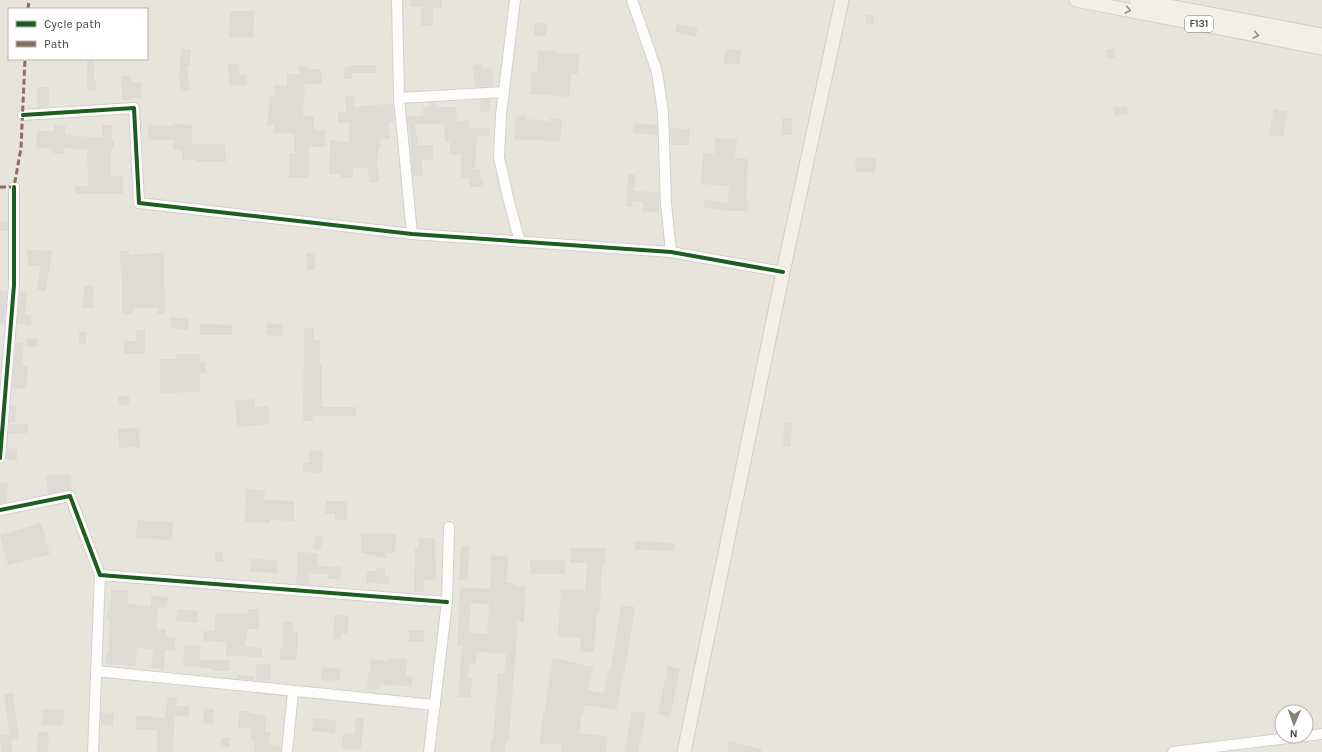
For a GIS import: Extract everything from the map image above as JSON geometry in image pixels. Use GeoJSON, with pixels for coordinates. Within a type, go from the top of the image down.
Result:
{"type":"FeatureCollection","features":[{"type":"Feature","properties":{"kind":"main road"},"geometry":{"type":"LineString","coordinates":[[684,752],[783,272],[842,0]]}},
{"type":"Feature","properties":{"kind":"main road","name":"F131"},"geometry":{"type":"LineString","coordinates":[[1076,0],[1322,48]]}},
{"type":"Feature","properties":{"kind":"main road","name":"F131"},"geometry":{"type":"LineString","coordinates":[[1136,0],[1322,35]]}},
{"type":"Feature","properties":{"kind":"street"},"geometry":{"type":"LineString","coordinates":[[397,0],[399,98],[412,234]]}},
{"type":"Feature","properties":{"kind":"street"},"geometry":{"type":"LineString","coordinates":[[515,0],[501,115],[499,157],[520,242]]}},
{"type":"Feature","properties":{"kind":"street"},"geometry":{"type":"LineString","coordinates":[[632,0],[657,72],[663,113],[666,203],[671,252]]}},
{"type":"Feature","properties":{"kind":"street"},"geometry":{"type":"LineString","coordinates":[[399,98],[504,92]]}},
{"type":"Feature","properties":{"kind":"street"},"geometry":{"type":"LineString","coordinates":[[22,115],[134,108],[139,203],[412,234],[671,252],[783,272]]}},
{"type":"Feature","properties":{"kind":"street"},"geometry":{"type":"LineString","coordinates":[[0,458],[14,285],[14,187]]}},
{"type":"Feature","properties":{"kind":"street"},"geometry":{"type":"LineString","coordinates":[[0,510],[70,496],[100,575],[93,752]]}},
{"type":"Feature","properties":{"kind":"street"},"geometry":{"type":"LineString","coordinates":[[430,752],[447,602],[449,527]]}},
{"type":"Feature","properties":{"kind":"street"},"geometry":{"type":"LineString","coordinates":[[100,575],[447,602]]}},
{"type":"Feature","properties":{"kind":"street"},"geometry":{"type":"LineString","coordinates":[[96,671],[292,692],[435,705]]}},
{"type":"Feature","properties":{"kind":"street"},"geometry":{"type":"LineString","coordinates":[[287,752],[292,692]]}},
{"type":"Feature","properties":{"kind":"street"},"geometry":{"type":"LineString","coordinates":[[1173,752],[1322,734]]}},
{"type":"Feature","properties":{"kind":"shaded area"},"geometry":{"type":"Polygon","coordinates":[[[0,0],[1322,0],[1322,752],[0,752],[0,0]]]}},
{"type":"Feature","properties":{"kind":"building"},"geometry":{"type":"Polygon","coordinates":[[[410,0],[442,0],[442,8],[433,8],[433,26],[421,26],[421,7],[410,7],[410,0]]]}},
{"type":"Feature","properties":{"kind":"building"},"geometry":{"type":"Polygon","coordinates":[[[230,11],[255,11],[253,37],[229,38],[230,11]]]}},
{"type":"Feature","properties":{"kind":"building"},"geometry":{"type":"Polygon","coordinates":[[[866,14],[874,15],[873,24],[865,23],[866,14]]]}},
{"type":"Feature","properties":{"kind":"building"},"geometry":{"type":"Polygon","coordinates":[[[535,22],[547,24],[546,37],[534,36],[535,22]]]}},
{"type":"Feature","properties":{"kind":"building"},"geometry":{"type":"Polygon","coordinates":[[[677,24],[698,28],[696,37],[675,32],[677,24]]]}},
{"type":"Feature","properties":{"kind":"building"},"geometry":{"type":"Polygon","coordinates":[[[181,49],[191,49],[190,66],[187,66],[190,90],[181,91],[179,79],[181,49]]]}},
{"type":"Feature","properties":{"kind":"building"},"geometry":{"type":"Polygon","coordinates":[[[725,49],[741,50],[740,65],[724,63],[725,49]]]}},
{"type":"Feature","properties":{"kind":"building"},"geometry":{"type":"Polygon","coordinates":[[[1106,49],[1115,49],[1115,58],[1106,58],[1106,49]]]}},
{"type":"Feature","properties":{"kind":"building"},"geometry":{"type":"Polygon","coordinates":[[[538,50],[579,54],[578,74],[571,74],[569,97],[530,94],[531,72],[537,72],[538,50]]]}},
{"type":"Feature","properties":{"kind":"building"},"geometry":{"type":"Polygon","coordinates":[[[87,60],[95,60],[94,82],[96,81],[97,90],[88,91],[87,60]]]}},
{"type":"Feature","properties":{"kind":"building"},"geometry":{"type":"Polygon","coordinates":[[[239,64],[240,75],[246,74],[247,85],[230,86],[228,65],[239,64]]]}},
{"type":"Feature","properties":{"kind":"building"},"geometry":{"type":"Polygon","coordinates":[[[481,64],[482,69],[492,68],[495,86],[475,87],[472,65],[481,64]]]}},
{"type":"Feature","properties":{"kind":"building"},"geometry":{"type":"Polygon","coordinates":[[[308,65],[309,69],[321,69],[322,84],[305,84],[303,116],[314,117],[314,130],[326,130],[325,147],[309,147],[309,178],[289,178],[289,153],[294,153],[294,134],[273,133],[274,125],[267,125],[270,97],[274,97],[275,85],[287,86],[287,74],[300,74],[298,67],[308,65]]]}},
{"type":"Feature","properties":{"kind":"building"},"geometry":{"type":"Polygon","coordinates":[[[350,65],[376,65],[376,73],[352,73],[352,79],[344,79],[344,67],[350,67],[350,65]]]}},
{"type":"Feature","properties":{"kind":"building"},"geometry":{"type":"Polygon","coordinates":[[[121,76],[131,76],[131,82],[142,83],[141,99],[131,98],[131,100],[122,100],[121,76]]]}},
{"type":"Feature","properties":{"kind":"building"},"geometry":{"type":"Polygon","coordinates":[[[37,87],[49,87],[49,107],[37,108],[37,87]]]}},
{"type":"Feature","properties":{"kind":"building"},"geometry":{"type":"Polygon","coordinates":[[[353,95],[355,107],[393,104],[394,122],[389,122],[390,139],[380,139],[380,149],[378,149],[377,162],[379,182],[369,183],[368,168],[353,168],[353,178],[341,178],[341,174],[329,174],[330,140],[349,142],[349,123],[338,123],[338,112],[346,112],[345,96],[353,95]]]}},
{"type":"Feature","properties":{"kind":"building"},"geometry":{"type":"Polygon","coordinates":[[[490,99],[490,111],[480,112],[480,100],[490,99]]]}},
{"type":"Feature","properties":{"kind":"building"},"geometry":{"type":"Polygon","coordinates":[[[437,102],[437,107],[456,107],[457,121],[469,120],[470,128],[489,128],[489,136],[477,137],[475,169],[480,169],[480,179],[483,179],[483,187],[470,187],[470,178],[461,178],[461,155],[450,154],[450,142],[445,142],[444,124],[415,124],[418,145],[433,145],[433,160],[422,160],[423,176],[413,176],[407,117],[423,115],[423,107],[429,107],[429,103],[437,102]]]}},
{"type":"Feature","properties":{"kind":"building"},"geometry":{"type":"Polygon","coordinates":[[[1127,106],[1128,114],[1114,116],[1113,107],[1127,106]]]}},
{"type":"Feature","properties":{"kind":"building"},"geometry":{"type":"Polygon","coordinates":[[[1274,109],[1288,112],[1283,137],[1269,135],[1274,109]]]}},
{"type":"Feature","properties":{"kind":"building"},"geometry":{"type":"Polygon","coordinates":[[[516,116],[526,116],[526,119],[550,121],[550,118],[562,119],[560,142],[514,139],[516,116]]]}},
{"type":"Feature","properties":{"kind":"building"},"geometry":{"type":"Polygon","coordinates":[[[782,118],[792,118],[792,135],[782,135],[782,118]]]}},
{"type":"Feature","properties":{"kind":"building"},"geometry":{"type":"Polygon","coordinates":[[[634,123],[657,125],[657,135],[633,133],[634,123]]]}},
{"type":"Feature","properties":{"kind":"building"},"geometry":{"type":"Polygon","coordinates":[[[172,124],[192,125],[192,144],[225,144],[226,162],[196,162],[196,160],[182,160],[182,150],[173,150],[173,140],[148,140],[148,125],[172,126],[172,124]]]}},
{"type":"Feature","properties":{"kind":"building"},"geometry":{"type":"Polygon","coordinates":[[[54,125],[66,126],[65,135],[102,138],[102,125],[112,125],[114,149],[111,149],[111,176],[123,176],[123,194],[75,194],[75,186],[88,186],[87,150],[64,148],[64,154],[52,153],[52,149],[36,148],[37,131],[54,131],[54,125]]]}},
{"type":"Feature","properties":{"kind":"building"},"geometry":{"type":"Polygon","coordinates":[[[670,128],[690,129],[689,145],[671,145],[670,128]]]}},
{"type":"Feature","properties":{"kind":"building"},"geometry":{"type":"Polygon","coordinates":[[[715,138],[737,139],[735,158],[748,159],[746,202],[748,202],[748,211],[727,211],[703,207],[705,199],[728,203],[729,186],[701,184],[703,153],[714,154],[715,138]]]}},
{"type":"Feature","properties":{"kind":"building"},"geometry":{"type":"Polygon","coordinates":[[[856,157],[876,158],[875,173],[855,171],[856,157]]]}},
{"type":"Feature","properties":{"kind":"building"},"geometry":{"type":"Polygon","coordinates":[[[628,174],[636,175],[634,191],[659,192],[659,213],[642,211],[643,202],[633,201],[632,207],[626,207],[628,174]]]}},
{"type":"Feature","properties":{"kind":"building"},"geometry":{"type":"Polygon","coordinates":[[[0,221],[8,222],[8,231],[0,231],[0,221]]]}},
{"type":"Feature","properties":{"kind":"building"},"geometry":{"type":"Polygon","coordinates":[[[27,250],[52,251],[46,291],[37,290],[40,266],[28,266],[27,250]]]}},
{"type":"Feature","properties":{"kind":"building"},"geometry":{"type":"Polygon","coordinates":[[[120,251],[129,251],[129,255],[164,253],[164,289],[166,289],[165,314],[157,314],[157,308],[133,308],[133,314],[122,314],[122,275],[120,251]]]}},
{"type":"Feature","properties":{"kind":"building"},"geometry":{"type":"Polygon","coordinates":[[[306,253],[315,253],[315,270],[307,270],[306,253]]]}},
{"type":"Feature","properties":{"kind":"building"},"geometry":{"type":"Polygon","coordinates":[[[84,286],[94,286],[93,308],[83,308],[84,286]]]}},
{"type":"Feature","properties":{"kind":"building"},"geometry":{"type":"Polygon","coordinates":[[[0,290],[7,291],[4,323],[0,323],[0,290]]]}},
{"type":"Feature","properties":{"kind":"building"},"geometry":{"type":"Polygon","coordinates":[[[20,292],[27,292],[25,315],[32,315],[31,325],[17,324],[20,292]]]}},
{"type":"Feature","properties":{"kind":"building"},"geometry":{"type":"Polygon","coordinates":[[[171,317],[189,319],[188,330],[170,328],[171,317]]]}},
{"type":"Feature","properties":{"kind":"building"},"geometry":{"type":"Polygon","coordinates":[[[267,323],[283,324],[282,336],[266,335],[267,323]]]}},
{"type":"Feature","properties":{"kind":"building"},"geometry":{"type":"Polygon","coordinates":[[[200,324],[232,325],[232,335],[200,335],[200,324]]]}},
{"type":"Feature","properties":{"kind":"building"},"geometry":{"type":"Polygon","coordinates":[[[304,328],[314,328],[314,340],[320,340],[320,363],[322,363],[322,407],[356,407],[356,416],[313,416],[313,421],[303,421],[304,328]]]}},
{"type":"Feature","properties":{"kind":"building"},"geometry":{"type":"Polygon","coordinates":[[[136,330],[145,330],[145,354],[124,354],[124,341],[136,341],[136,330]]]}},
{"type":"Feature","properties":{"kind":"building"},"geometry":{"type":"Polygon","coordinates":[[[79,332],[87,332],[86,344],[79,344],[79,332]]]}},
{"type":"Feature","properties":{"kind":"building"},"geometry":{"type":"Polygon","coordinates":[[[27,339],[37,339],[37,347],[27,347],[27,339]]]}},
{"type":"Feature","properties":{"kind":"building"},"geometry":{"type":"Polygon","coordinates":[[[16,342],[24,343],[22,365],[28,366],[26,389],[12,388],[16,342]]]}},
{"type":"Feature","properties":{"kind":"building"},"geometry":{"type":"Polygon","coordinates":[[[176,354],[200,354],[200,362],[206,362],[206,373],[200,373],[200,392],[160,393],[160,359],[177,359],[176,354]]]}},
{"type":"Feature","properties":{"kind":"building"},"geometry":{"type":"Polygon","coordinates":[[[129,396],[130,405],[119,406],[118,397],[129,396]]]}},
{"type":"Feature","properties":{"kind":"building"},"geometry":{"type":"Polygon","coordinates":[[[254,399],[255,407],[268,406],[270,424],[237,427],[235,401],[254,399]]]}},
{"type":"Feature","properties":{"kind":"building"},"geometry":{"type":"Polygon","coordinates":[[[11,405],[16,405],[15,423],[9,422],[11,405]]]}},
{"type":"Feature","properties":{"kind":"building"},"geometry":{"type":"Polygon","coordinates":[[[785,422],[793,423],[790,447],[782,446],[785,422]]]}},
{"type":"Feature","properties":{"kind":"building"},"geometry":{"type":"Polygon","coordinates":[[[9,424],[28,424],[28,433],[9,434],[9,424]]]}},
{"type":"Feature","properties":{"kind":"building"},"geometry":{"type":"Polygon","coordinates":[[[139,428],[140,447],[119,448],[118,429],[139,428]]]}},
{"type":"Feature","properties":{"kind":"building"},"geometry":{"type":"Polygon","coordinates":[[[7,448],[17,449],[17,460],[6,459],[7,448]]]}},
{"type":"Feature","properties":{"kind":"building"},"geometry":{"type":"Polygon","coordinates":[[[310,450],[323,451],[322,473],[303,472],[303,463],[309,463],[310,450]]]}},
{"type":"Feature","properties":{"kind":"building"},"geometry":{"type":"Polygon","coordinates":[[[70,474],[72,490],[48,494],[46,475],[70,474]]]}},
{"type":"Feature","properties":{"kind":"building"},"geometry":{"type":"Polygon","coordinates":[[[0,482],[8,483],[7,502],[0,503],[0,482]]]}},
{"type":"Feature","properties":{"kind":"building"},"geometry":{"type":"Polygon","coordinates":[[[246,489],[265,490],[264,500],[294,501],[294,521],[270,520],[270,523],[245,522],[246,489]]]}},
{"type":"Feature","properties":{"kind":"building"},"geometry":{"type":"Polygon","coordinates":[[[326,501],[347,501],[347,520],[335,520],[335,514],[325,514],[326,501]]]}},
{"type":"Feature","properties":{"kind":"building"},"geometry":{"type":"Polygon","coordinates":[[[137,520],[173,522],[172,540],[136,538],[137,520]]]}},
{"type":"Feature","properties":{"kind":"building"},"geometry":{"type":"Polygon","coordinates":[[[41,523],[50,554],[8,565],[0,535],[41,523]]]}},
{"type":"Feature","properties":{"kind":"building"},"geometry":{"type":"Polygon","coordinates":[[[361,533],[396,534],[395,553],[386,553],[386,558],[361,553],[361,533]]]}},
{"type":"Feature","properties":{"kind":"building"},"geometry":{"type":"Polygon","coordinates":[[[315,535],[323,536],[321,550],[313,549],[315,535]]]}},
{"type":"Feature","properties":{"kind":"building"},"geometry":{"type":"Polygon","coordinates":[[[418,538],[435,538],[436,580],[424,580],[424,592],[414,592],[415,548],[418,548],[418,538]]]}},
{"type":"Feature","properties":{"kind":"building"},"geometry":{"type":"Polygon","coordinates":[[[635,541],[675,543],[674,551],[635,550],[635,541]]]}},
{"type":"Feature","properties":{"kind":"building"},"geometry":{"type":"Polygon","coordinates":[[[461,546],[469,547],[468,580],[459,580],[461,546]]]}},
{"type":"Feature","properties":{"kind":"building"},"geometry":{"type":"Polygon","coordinates":[[[571,548],[605,548],[605,564],[602,563],[600,612],[597,612],[594,652],[580,651],[581,638],[558,637],[561,589],[585,590],[587,563],[570,563],[571,548]]]}},
{"type":"Feature","properties":{"kind":"building"},"geometry":{"type":"Polygon","coordinates":[[[215,552],[223,552],[223,562],[215,562],[215,552]]]}},
{"type":"Feature","properties":{"kind":"building"},"geometry":{"type":"Polygon","coordinates":[[[297,552],[318,553],[318,566],[341,567],[340,579],[327,579],[327,574],[310,574],[308,585],[295,584],[297,575],[297,552]]]}},
{"type":"Feature","properties":{"kind":"building"},"geometry":{"type":"Polygon","coordinates":[[[491,555],[508,556],[507,583],[514,583],[514,586],[526,586],[524,622],[518,622],[509,740],[506,740],[505,752],[490,752],[491,740],[493,740],[498,673],[504,674],[506,654],[477,652],[476,663],[469,663],[468,678],[472,679],[471,698],[458,697],[462,646],[457,646],[460,587],[490,589],[491,555]],[[471,603],[469,633],[487,634],[489,604],[471,603]]]}},
{"type":"Feature","properties":{"kind":"building"},"geometry":{"type":"Polygon","coordinates":[[[251,559],[277,560],[277,573],[250,572],[251,559]]]}},
{"type":"Feature","properties":{"kind":"building"},"geometry":{"type":"Polygon","coordinates":[[[530,560],[565,560],[565,574],[530,574],[530,560]]]}},
{"type":"Feature","properties":{"kind":"building"},"geometry":{"type":"Polygon","coordinates":[[[377,567],[385,568],[385,576],[390,576],[389,584],[366,583],[367,571],[377,571],[377,567]]]}},
{"type":"Feature","properties":{"kind":"building"},"geometry":{"type":"Polygon","coordinates":[[[111,590],[128,590],[127,604],[151,606],[151,596],[168,597],[167,608],[158,607],[157,629],[166,629],[166,637],[175,637],[175,651],[165,650],[164,670],[151,668],[153,649],[137,648],[135,666],[105,664],[106,654],[108,654],[110,621],[107,621],[108,609],[110,609],[111,590]]]}},
{"type":"Feature","properties":{"kind":"building"},"geometry":{"type":"Polygon","coordinates":[[[621,605],[635,607],[627,658],[616,710],[585,705],[579,733],[608,736],[606,752],[561,752],[562,745],[540,743],[543,713],[553,658],[594,667],[588,690],[604,693],[609,668],[611,668],[621,605]]]}},
{"type":"Feature","properties":{"kind":"building"},"geometry":{"type":"Polygon","coordinates":[[[177,609],[198,611],[197,623],[176,621],[177,609]]]}},
{"type":"Feature","properties":{"kind":"building"},"geometry":{"type":"Polygon","coordinates":[[[248,609],[259,609],[259,629],[248,629],[245,646],[262,648],[262,657],[226,656],[226,642],[203,641],[204,631],[215,631],[215,614],[248,613],[248,609]]]}},
{"type":"Feature","properties":{"kind":"building"},"geometry":{"type":"Polygon","coordinates":[[[335,615],[349,616],[347,634],[342,633],[341,640],[333,639],[335,615]]]}},
{"type":"Feature","properties":{"kind":"building"},"geometry":{"type":"Polygon","coordinates":[[[283,621],[293,622],[293,631],[298,631],[296,661],[279,659],[280,649],[283,649],[283,621]]]}},
{"type":"Feature","properties":{"kind":"building"},"geometry":{"type":"Polygon","coordinates":[[[409,630],[424,630],[424,642],[409,642],[409,630]]]}},
{"type":"Feature","properties":{"kind":"building"},"geometry":{"type":"Polygon","coordinates":[[[185,645],[200,646],[199,660],[229,660],[229,671],[211,671],[211,668],[183,666],[185,645]]]}},
{"type":"Feature","properties":{"kind":"building"},"geometry":{"type":"Polygon","coordinates":[[[389,658],[407,659],[406,676],[413,677],[412,687],[380,684],[380,689],[367,689],[371,659],[389,661],[389,658]]]}},
{"type":"Feature","properties":{"kind":"building"},"geometry":{"type":"Polygon","coordinates":[[[256,664],[271,664],[271,681],[256,680],[256,664]]]}},
{"type":"Feature","properties":{"kind":"building"},"geometry":{"type":"Polygon","coordinates":[[[668,666],[680,669],[670,717],[658,714],[668,666]]]}},
{"type":"Feature","properties":{"kind":"building"},"geometry":{"type":"Polygon","coordinates":[[[322,667],[341,669],[340,681],[321,680],[322,667]]]}},
{"type":"Feature","properties":{"kind":"building"},"geometry":{"type":"Polygon","coordinates":[[[237,675],[254,676],[253,680],[237,679],[237,675]]]}},
{"type":"Feature","properties":{"kind":"building"},"geometry":{"type":"Polygon","coordinates":[[[13,693],[19,739],[11,740],[12,752],[1,752],[0,735],[9,734],[4,694],[13,693]]]}},
{"type":"Feature","properties":{"kind":"building"},"geometry":{"type":"Polygon","coordinates":[[[168,696],[178,698],[176,706],[189,706],[189,717],[175,716],[173,752],[157,752],[157,730],[136,730],[136,716],[165,718],[168,696]]]}},
{"type":"Feature","properties":{"kind":"building"},"geometry":{"type":"Polygon","coordinates":[[[43,709],[64,710],[63,726],[42,725],[43,709]]]}},
{"type":"Feature","properties":{"kind":"building"},"geometry":{"type":"Polygon","coordinates":[[[204,709],[214,709],[213,724],[203,723],[204,709]]]}},
{"type":"Feature","properties":{"kind":"building"},"geometry":{"type":"Polygon","coordinates":[[[239,711],[250,711],[250,713],[266,715],[265,732],[270,732],[269,744],[281,745],[281,752],[254,752],[255,741],[251,741],[251,729],[238,728],[239,711]]]}},
{"type":"Feature","properties":{"kind":"building"},"geometry":{"type":"Polygon","coordinates":[[[632,711],[646,713],[638,752],[624,752],[632,711]]]}},
{"type":"Feature","properties":{"kind":"building"},"geometry":{"type":"Polygon","coordinates":[[[101,712],[114,713],[113,726],[101,725],[101,712]]]}},
{"type":"Feature","properties":{"kind":"building"},"geometry":{"type":"Polygon","coordinates":[[[313,718],[336,720],[335,733],[312,731],[313,718]]]}},
{"type":"Feature","properties":{"kind":"building"},"geometry":{"type":"Polygon","coordinates":[[[355,718],[364,718],[361,750],[342,749],[343,733],[354,734],[355,718]]]}},
{"type":"Feature","properties":{"kind":"building"},"geometry":{"type":"Polygon","coordinates":[[[38,732],[49,733],[48,752],[37,752],[38,732]]]}},
{"type":"Feature","properties":{"kind":"building"},"geometry":{"type":"Polygon","coordinates":[[[230,737],[230,747],[221,747],[221,738],[230,737]]]}},
{"type":"Feature","properties":{"kind":"building"},"geometry":{"type":"Polygon","coordinates":[[[729,741],[762,749],[761,752],[727,752],[729,741]]]}},
{"type":"Feature","properties":{"kind":"marked path"},"geometry":{"type":"LineString","coordinates":[[28,8],[29,0]]}},
{"type":"Feature","properties":{"kind":"marked path"},"geometry":{"type":"LineString","coordinates":[[0,187],[14,187],[21,148],[25,60]]}},
{"type":"Feature","properties":{"kind":"cycle path"},"geometry":{"type":"LineString","coordinates":[[23,115],[134,108],[139,203],[412,234],[671,252],[783,272]]}},
{"type":"Feature","properties":{"kind":"cycle path"},"geometry":{"type":"LineString","coordinates":[[0,458],[14,285],[14,187]]}},
{"type":"Feature","properties":{"kind":"cycle path"},"geometry":{"type":"LineString","coordinates":[[0,510],[70,496],[100,575],[447,602]]}}]}
